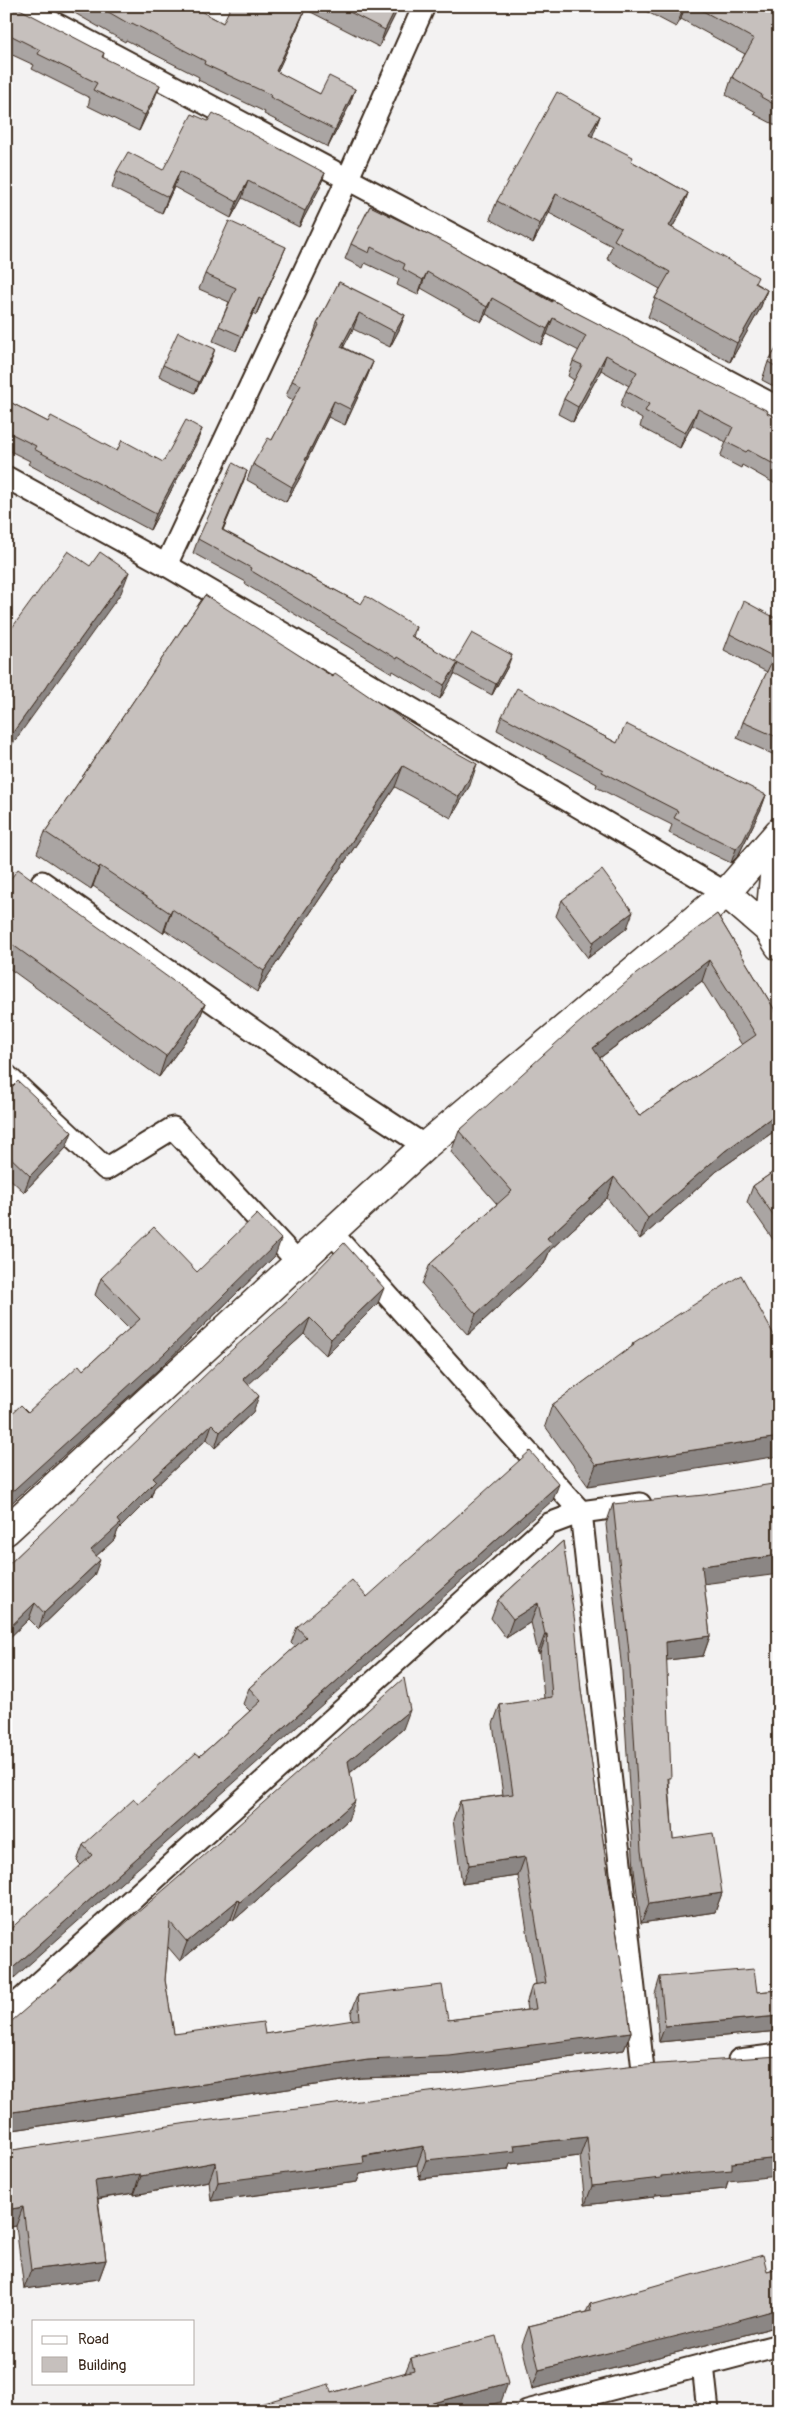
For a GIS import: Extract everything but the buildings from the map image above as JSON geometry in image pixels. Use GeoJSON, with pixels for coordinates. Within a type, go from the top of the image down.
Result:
{"type":"FeatureCollection","features":[{"type":"Feature","properties":{"kind":"main road"},"geometry":{"type":"LineString","coordinates":[[6,1531],[425,1146],[726,894],[778,833]]}},
{"type":"Feature","properties":{"kind":"main road"},"geometry":{"type":"LineString","coordinates":[[774,938],[778,833]]}},
{"type":"Feature","properties":{"kind":"main road"},"geometry":{"type":"LineString","coordinates":[[726,894],[774,938]]}},
{"type":"Feature","properties":{"kind":"street"},"geometry":{"type":"LineString","coordinates":[[22,6],[779,408]]}},
{"type":"Feature","properties":{"kind":"street"},"geometry":{"type":"LineString","coordinates":[[166,565],[348,178],[424,6]]}},
{"type":"Feature","properties":{"kind":"street"},"geometry":{"type":"LineString","coordinates":[[769,6],[779,11]]}},
{"type":"Feature","properties":{"kind":"street"},"geometry":{"type":"LineString","coordinates":[[6,477],[166,565],[726,894]]}},
{"type":"Feature","properties":{"kind":"street"},"geometry":{"type":"LineString","coordinates":[[42,882],[323,1079],[425,1146]]}},
{"type":"Feature","properties":{"kind":"street"},"geometry":{"type":"LineString","coordinates":[[6,1075],[106,1169],[173,1128],[298,1262]]}},
{"type":"Feature","properties":{"kind":"street"},"geometry":{"type":"LineString","coordinates":[[331,1232],[581,1512],[643,2071]]}},
{"type":"Feature","properties":{"kind":"street"},"geometry":{"type":"LineString","coordinates":[[6,2013],[550,1524],[581,1512],[660,1502]]}},
{"type":"Feature","properties":{"kind":"street"},"geometry":{"type":"LineString","coordinates":[[721,2062],[779,2055]]}},
{"type":"Feature","properties":{"kind":"street"},"geometry":{"type":"LineString","coordinates":[[527,2411],[779,2345]]}},
{"type":"Feature","properties":{"kind":"street"},"geometry":{"type":"LineString","coordinates":[[703,2365],[708,2411]]}}]}
